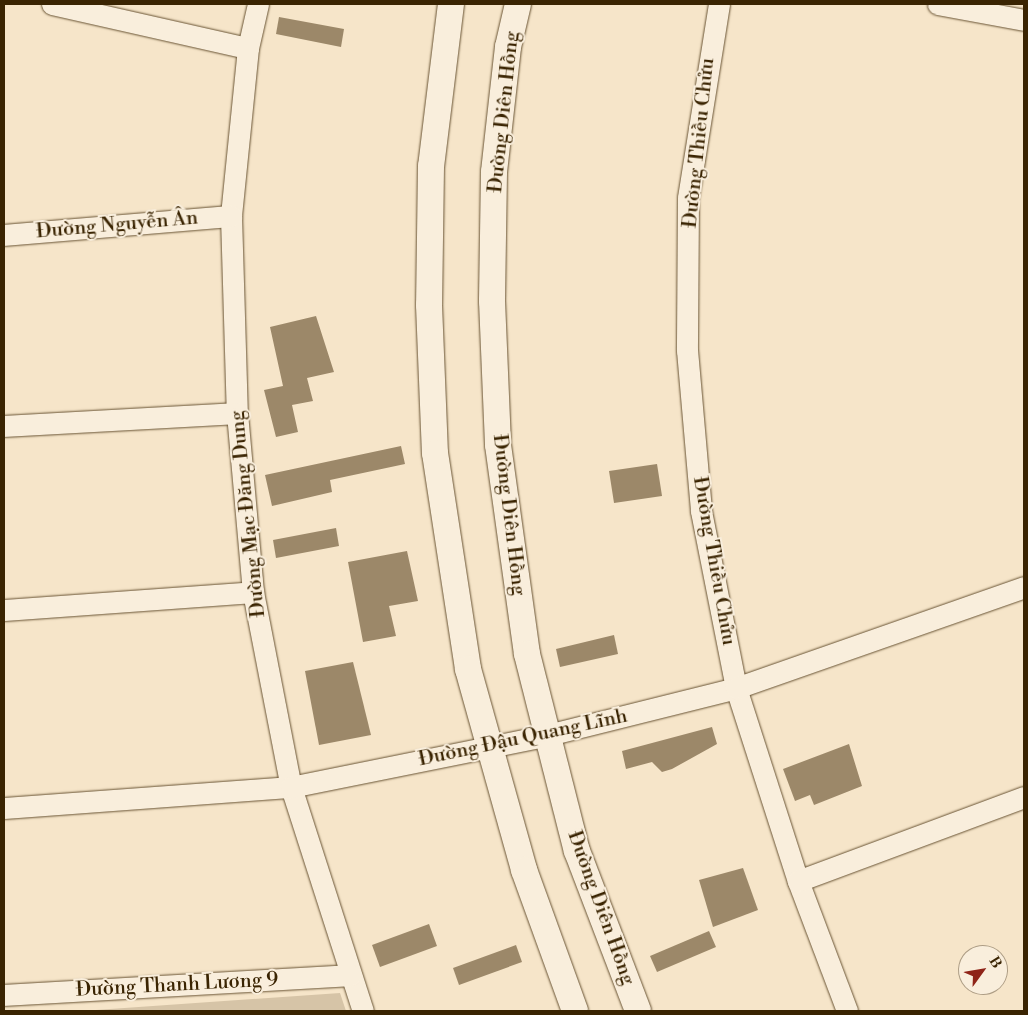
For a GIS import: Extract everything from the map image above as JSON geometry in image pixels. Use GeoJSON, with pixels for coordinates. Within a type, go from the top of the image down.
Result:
{"type":"FeatureCollection","features":[{"type":"Feature","properties":{"kind":"street"},"geometry":{"type":"LineString","coordinates":[[52,4],[248,48]]}},
{"type":"Feature","properties":{"kind":"street","name":"Đường Mạc Đăng Dung"},"geometry":{"type":"LineString","coordinates":[[258,4],[248,48],[231,216],[237,413],[253,592],[291,787],[350,974],[364,1011]]}},
{"type":"Feature","properties":{"kind":"street"},"geometry":{"type":"LineString","coordinates":[[451,4],[431,166],[429,304],[435,454],[468,669],[524,870],[576,1011]]}},
{"type":"Feature","properties":{"kind":"street","name":"Đường Diên Hồng"},"geometry":{"type":"LineString","coordinates":[[518,4],[508,47],[494,172],[492,310],[498,445],[527,654],[577,851],[638,1011]]}},
{"type":"Feature","properties":{"kind":"street","name":"Đường Thiều Chửu"},"geometry":{"type":"LineString","coordinates":[[718,4],[688,198],[687,350],[701,511],[736,688],[798,882],[847,1011]]}},
{"type":"Feature","properties":{"kind":"street"},"geometry":{"type":"LineString","coordinates":[[938,4],[1024,20]]}},
{"type":"Feature","properties":{"kind":"street","name":"Đường Nguyễn Ân"},"geometry":{"type":"LineString","coordinates":[[4,235],[231,216]]}},
{"type":"Feature","properties":{"kind":"street"},"geometry":{"type":"LineString","coordinates":[[4,426],[237,413]]}},
{"type":"Feature","properties":{"kind":"street","name":"Đường Đậu Quang Lĩnh"},"geometry":{"type":"LineString","coordinates":[[4,808],[291,787],[489,745],[548,736],[736,688],[1024,587]]}},
{"type":"Feature","properties":{"kind":"street"},"geometry":{"type":"LineString","coordinates":[[4,610],[253,592]]}},
{"type":"Feature","properties":{"kind":"street"},"geometry":{"type":"LineString","coordinates":[[798,882],[1024,797]]}},
{"type":"Feature","properties":{"kind":"street","name":"Đường Thanh Lương 9"},"geometry":{"type":"LineString","coordinates":[[4,995],[350,974]]}},
{"type":"Feature","properties":{"kind":"shaded area"},"geometry":{"type":"Polygon","coordinates":[[[340,993],[346,1011],[96,1011],[96,1010],[340,993]]]}},
{"type":"Feature","properties":{"kind":"building"},"geometry":{"type":"Polygon","coordinates":[[[279,17],[344,29],[341,47],[276,34],[279,17]]]}},
{"type":"Feature","properties":{"kind":"building"},"geometry":{"type":"Polygon","coordinates":[[[316,316],[334,372],[307,378],[313,401],[292,405],[298,432],[276,437],[264,390],[283,386],[270,327],[316,316]]]}},
{"type":"Feature","properties":{"kind":"building"},"geometry":{"type":"Polygon","coordinates":[[[401,446],[405,464],[330,480],[332,492],[272,506],[265,475],[401,446]]]}},
{"type":"Feature","properties":{"kind":"building"},"geometry":{"type":"Polygon","coordinates":[[[657,464],[662,496],[614,503],[609,471],[657,464]]]}},
{"type":"Feature","properties":{"kind":"building"},"geometry":{"type":"Polygon","coordinates":[[[336,528],[339,546],[276,558],[273,540],[336,528]]]}},
{"type":"Feature","properties":{"kind":"building"},"geometry":{"type":"Polygon","coordinates":[[[407,551],[418,601],[389,606],[396,636],[363,642],[348,562],[407,551]]]}},
{"type":"Feature","properties":{"kind":"building"},"geometry":{"type":"Polygon","coordinates":[[[614,635],[618,654],[560,667],[556,649],[614,635]]]}},
{"type":"Feature","properties":{"kind":"building"},"geometry":{"type":"Polygon","coordinates":[[[353,662],[371,735],[319,745],[305,671],[353,662]]]}},
{"type":"Feature","properties":{"kind":"building"},"geometry":{"type":"Polygon","coordinates":[[[712,727],[717,744],[672,769],[662,772],[652,762],[626,769],[622,751],[712,727]]]}},
{"type":"Feature","properties":{"kind":"building"},"geometry":{"type":"Polygon","coordinates":[[[849,744],[862,786],[814,805],[810,795],[795,801],[783,769],[849,744]]]}},
{"type":"Feature","properties":{"kind":"building"},"geometry":{"type":"Polygon","coordinates":[[[743,868],[758,910],[713,927],[699,880],[743,868]]]}},
{"type":"Feature","properties":{"kind":"building"},"geometry":{"type":"Polygon","coordinates":[[[429,924],[437,946],[380,967],[372,945],[429,924]]]}},
{"type":"Feature","properties":{"kind":"building"},"geometry":{"type":"Polygon","coordinates":[[[709,931],[716,947],[657,972],[650,956],[709,931]]]}},
{"type":"Feature","properties":{"kind":"building"},"geometry":{"type":"Polygon","coordinates":[[[516,945],[522,962],[459,985],[453,968],[516,945]]]}}]}
